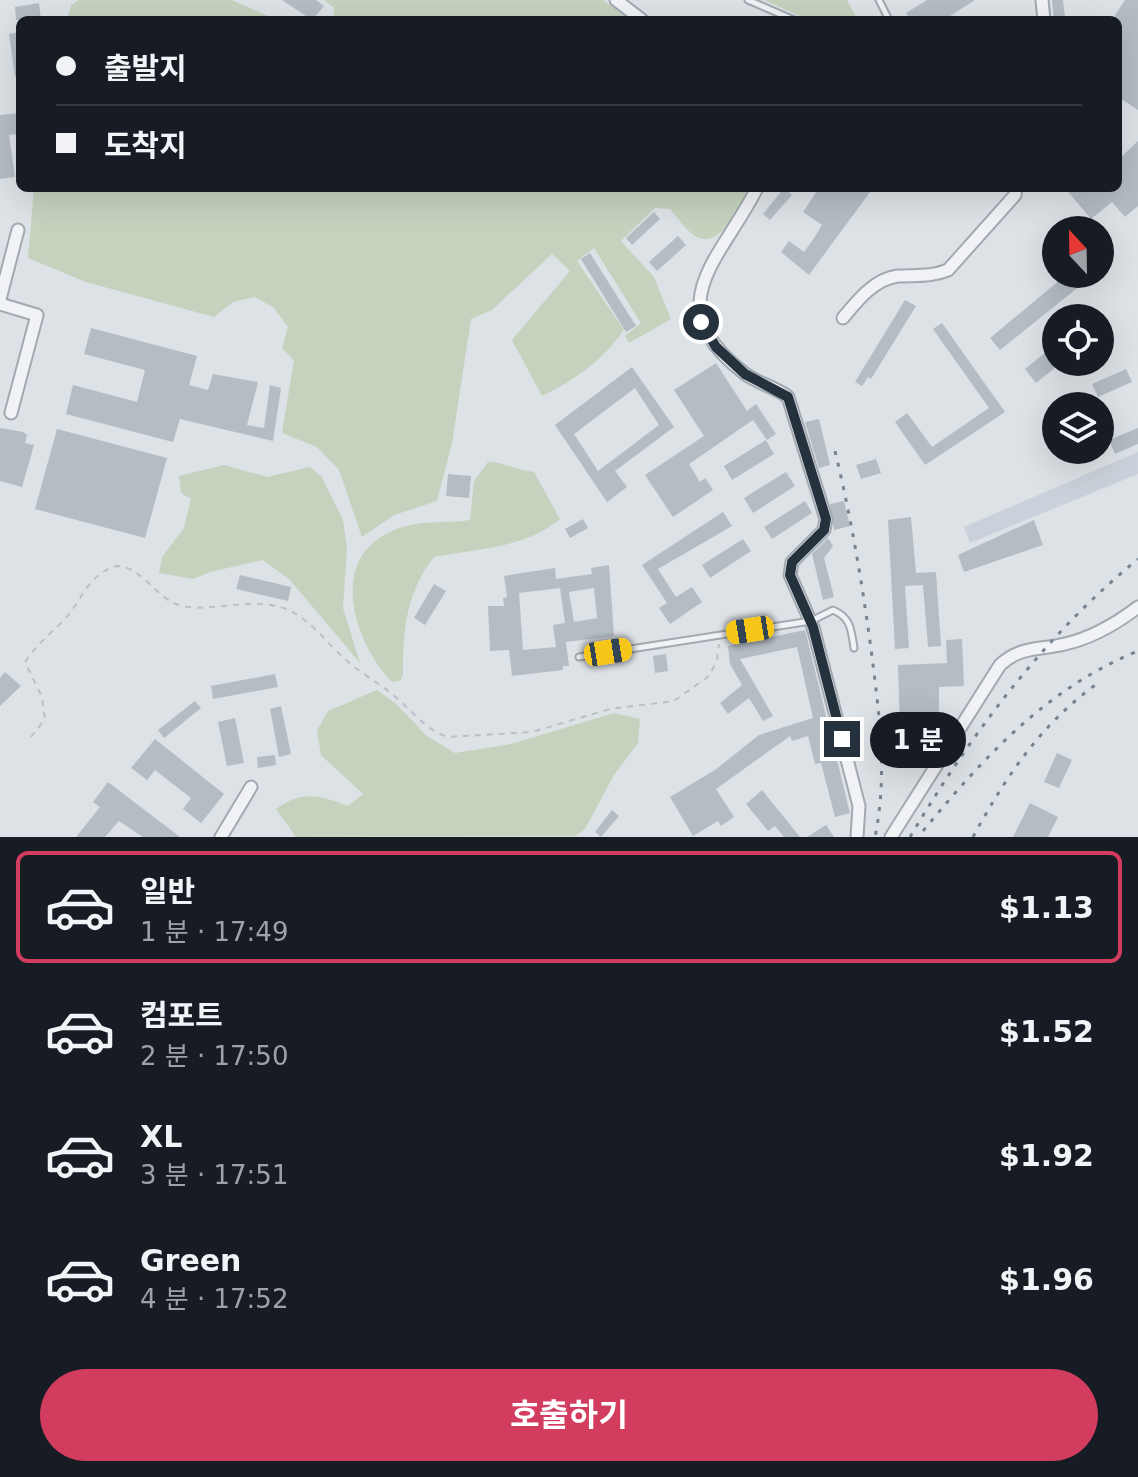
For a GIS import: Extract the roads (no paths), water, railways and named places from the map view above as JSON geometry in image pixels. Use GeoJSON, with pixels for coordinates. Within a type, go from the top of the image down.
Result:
{"type":"FeatureCollection","features":[{"type":"Feature","properties":{"kind":"street"},"geometry":{"type":"LineString","coordinates":[[616,0],[637,16]]}},
{"type":"Feature","properties":{"kind":"street"},"geometry":{"type":"LineString","coordinates":[[755,192],[741,221],[709,266],[700,311],[707,335],[716,347],[745,374],[788,397],[826,519],[824,530],[792,562],[790,575],[811,621],[859,806],[857,837]]}},
{"type":"Feature","properties":{"kind":"street"},"geometry":{"type":"LineString","coordinates":[[843,318],[876,284],[894,276],[936,275],[948,270],[1008,204],[1014,192]]}},
{"type":"Feature","properties":{"kind":"street"},"geometry":{"type":"LineString","coordinates":[[11,413],[37,315],[0,302],[18,230]]}},
{"type":"Feature","properties":{"kind":"street"},"geometry":{"type":"LineString","coordinates":[[891,837],[1000,665],[1012,654],[1064,644],[1094,634],[1138,607]]}},
{"type":"Feature","properties":{"kind":"street"},"geometry":{"type":"LineString","coordinates":[[221,837],[251,787]]}},
{"type":"Feature","properties":{"kind":"lane"},"geometry":{"type":"LineString","coordinates":[[748,0],[785,16]]}},
{"type":"Feature","properties":{"kind":"lane"},"geometry":{"type":"LineString","coordinates":[[579,657],[811,621],[833,610],[845,615],[850,624],[854,648]]}},
{"type":"Feature","properties":{"kind":"railway"},"geometry":{"type":"LineString","coordinates":[[835,451],[860,574],[877,696],[882,766],[875,837]]}},
{"type":"Feature","properties":{"kind":"railway"},"geometry":{"type":"LineString","coordinates":[[910,837],[958,761],[1012,688],[1072,620],[1138,559]]}},
{"type":"Feature","properties":{"kind":"railway"},"geometry":{"type":"LineString","coordinates":[[923,831],[1019,727],[1075,684],[1138,651]]}},
{"type":"Feature","properties":{"kind":"railway"},"geometry":{"type":"LineString","coordinates":[[973,837],[1028,751],[1061,714],[1101,681]]}}]}
